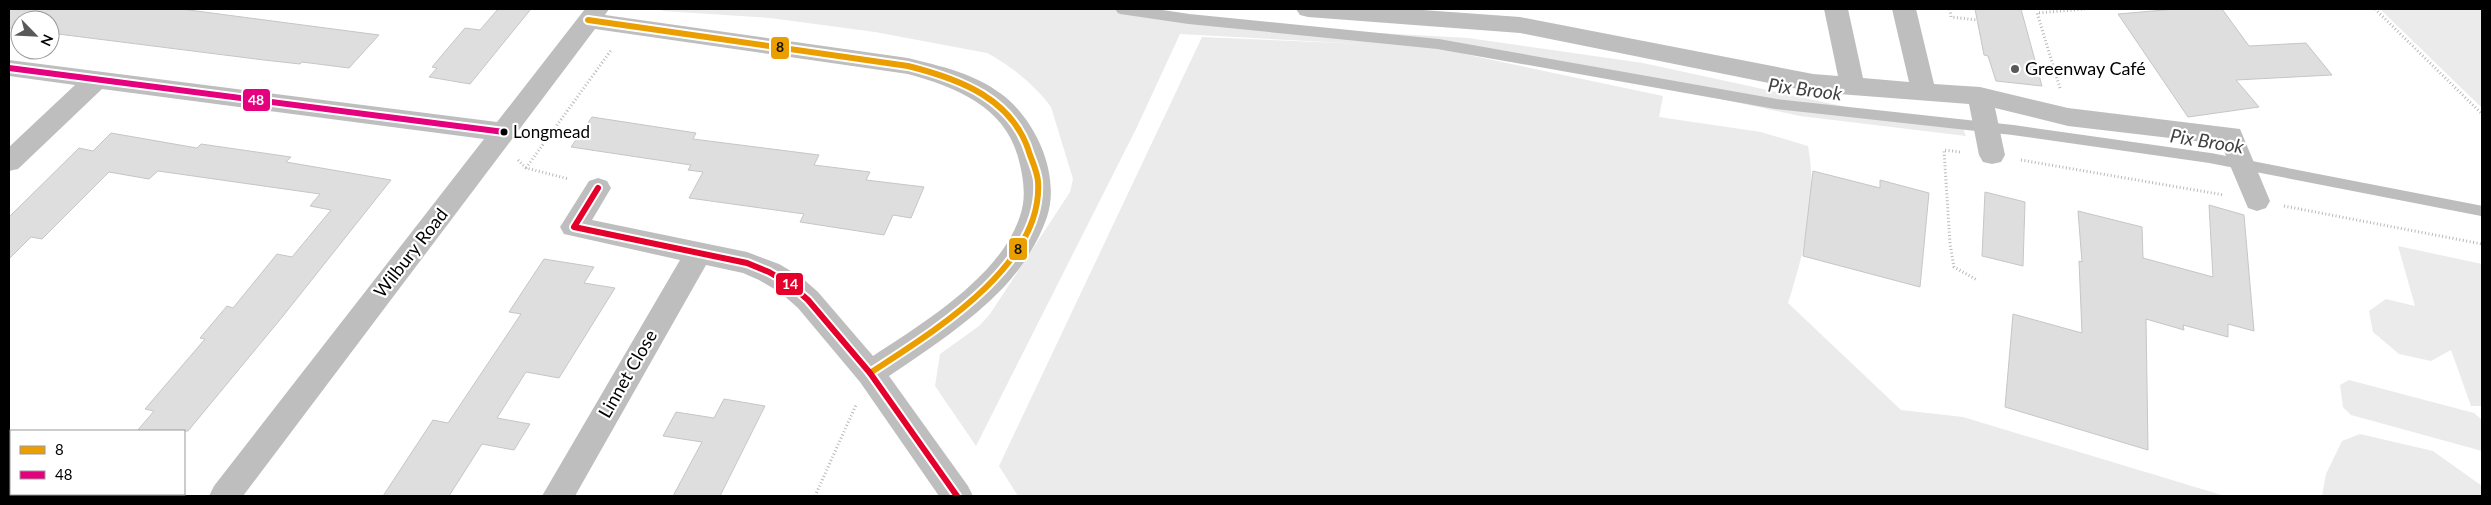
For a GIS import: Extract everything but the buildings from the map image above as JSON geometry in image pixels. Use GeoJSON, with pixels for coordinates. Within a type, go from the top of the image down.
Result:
{"type":"FeatureCollection","features":[{"type":"Feature","properties":{"kind":"street"},"geometry":{"type":"LineString","coordinates":[[1308,9],[1520,25],[1813,83],[1980,96],[2068,117],[2231,136],[2257,201]]}},
{"type":"Feature","properties":{"kind":"street"},"geometry":{"type":"LineString","coordinates":[[1836,9],[1852,86]]}},
{"type":"Feature","properties":{"kind":"street"},"geometry":{"type":"LineString","coordinates":[[1904,9],[1924,91]]}},
{"type":"Feature","properties":{"kind":"street"},"geometry":{"type":"LineString","coordinates":[[593,14],[629,26],[908,66],[945,75],[982,92],[1004,108],[1021,130],[1032,153],[1037,178],[1038,206],[1031,228],[998,274],[974,298],[921,340],[870,372]]}},
{"type":"Feature","properties":{"kind":"street","name":"Wilbury Road"},"geometry":{"type":"LineString","coordinates":[[224,496],[593,14]]}},
{"type":"Feature","properties":{"kind":"street"},"geometry":{"type":"LineString","coordinates":[[9,68],[504,132]]}},
{"type":"Feature","properties":{"kind":"street"},"geometry":{"type":"LineString","coordinates":[[9,162],[97,79]]}},
{"type":"Feature","properties":{"kind":"street"},"geometry":{"type":"LineString","coordinates":[[1980,96],[1992,156]]}},
{"type":"Feature","properties":{"kind":"street"},"geometry":{"type":"LineString","coordinates":[[598,188],[574,227],[747,263],[769,272],[791,285],[808,300],[870,372],[957,496]]}},
{"type":"Feature","properties":{"kind":"street","name":"Linnet Close"},"geometry":{"type":"LineString","coordinates":[[558,496],[698,252]]}},
{"type":"Feature","properties":{"kind":"path"},"geometry":{"type":"LineString","coordinates":[[1950,9],[1951,17],[1977,20]]}},
{"type":"Feature","properties":{"kind":"path"},"geometry":{"type":"LineString","coordinates":[[2068,117],[2037,13],[2085,9]]}},
{"type":"Feature","properties":{"kind":"path"},"geometry":{"type":"LineString","coordinates":[[2375,9],[2482,114]]}},
{"type":"Feature","properties":{"kind":"path"},"geometry":{"type":"LineString","coordinates":[[526,168],[629,26]]}},
{"type":"Feature","properties":{"kind":"path"},"geometry":{"type":"LineString","coordinates":[[1977,280],[1954,267],[1950,244],[1944,150],[1992,156],[2257,201],[2482,244]]}},
{"type":"Feature","properties":{"kind":"path"},"geometry":{"type":"LineString","coordinates":[[516,158],[526,168],[550,172],[598,188]]}},
{"type":"Feature","properties":{"kind":"path"},"geometry":{"type":"LineString","coordinates":[[815,496],[870,372]]}},
{"type":"Feature","properties":{"kind":"shaded area"},"geometry":{"type":"Polygon","coordinates":[[[661,9],[1133,9],[1216,19],[1361,32],[1468,38],[1643,63],[1851,108],[1961,124],[1966,136],[1800,116],[1633,80],[1503,57],[1464,54],[1663,96],[1659,117],[1761,132],[1808,146],[1811,185],[1808,225],[1788,303],[1901,410],[1963,417],[2225,496],[1018,496],[999,466],[1202,37],[1364,44],[1180,34],[1137,127],[976,446],[935,386],[940,354],[979,326],[990,314],[1070,192],[1073,179],[1051,107],[1038,91],[1022,77],[987,53],[875,32],[770,18],[663,11],[661,9]]]}},
{"type":"Feature","properties":{"kind":"shaded area"},"geometry":{"type":"Polygon","coordinates":[[[2380,9],[2482,9],[2482,108],[2380,9]]]}},
{"type":"Feature","properties":{"kind":"shaded area"},"geometry":{"type":"Polygon","coordinates":[[[2398,246],[2482,264],[2482,406],[2471,406],[2451,350],[2431,361],[2399,354],[2373,332],[2369,311],[2386,299],[2415,306],[2398,246]]]}},
{"type":"Feature","properties":{"kind":"shaded area"},"geometry":{"type":"Polygon","coordinates":[[[2349,380],[2474,413],[2482,420],[2482,451],[2351,415],[2343,407],[2340,385],[2349,380]]]}},
{"type":"Feature","properties":{"kind":"shaded area"},"geometry":{"type":"Polygon","coordinates":[[[2360,434],[2433,451],[2482,486],[2482,496],[2322,496],[2326,474],[2342,441],[2360,434]]]}},
{"type":"Feature","properties":{"kind":"waterway","name":"Pix Brook"},"geometry":{"type":"LineString","coordinates":[[1121,9],[1189,19],[1438,44],[1776,104],[2013,130],[2210,158],[2482,211]]}},
{"type":"Feature","properties":{"kind":"transit line","name":"8"},"geometry":{"type":"LineString","coordinates":[[588,20],[908,66],[945,76],[978,90],[1005,111],[1017,126],[1027,143],[1038,181],[1034,216],[1018,249],[994,279],[964,307],[932,332],[870,373]]}},
{"type":"Feature","properties":{"kind":"transit line","name":"48"},"geometry":{"type":"LineString","coordinates":[[9,68],[504,132]]}},
{"type":"Feature","properties":{"kind":"transit line","name":"14"},"geometry":{"type":"LineString","coordinates":[[598,188],[574,227],[747,263],[769,272],[791,285],[808,300],[870,373],[957,496]]}},
{"type":"Feature","properties":{"kind":"place","name":"Greenway Café"},"geometry":{"type":"Point","coordinates":[2015,69]}},
{"type":"Feature","properties":{"kind":"place","name":"Longmead"},"geometry":{"type":"Point","coordinates":[504,132]}}]}
